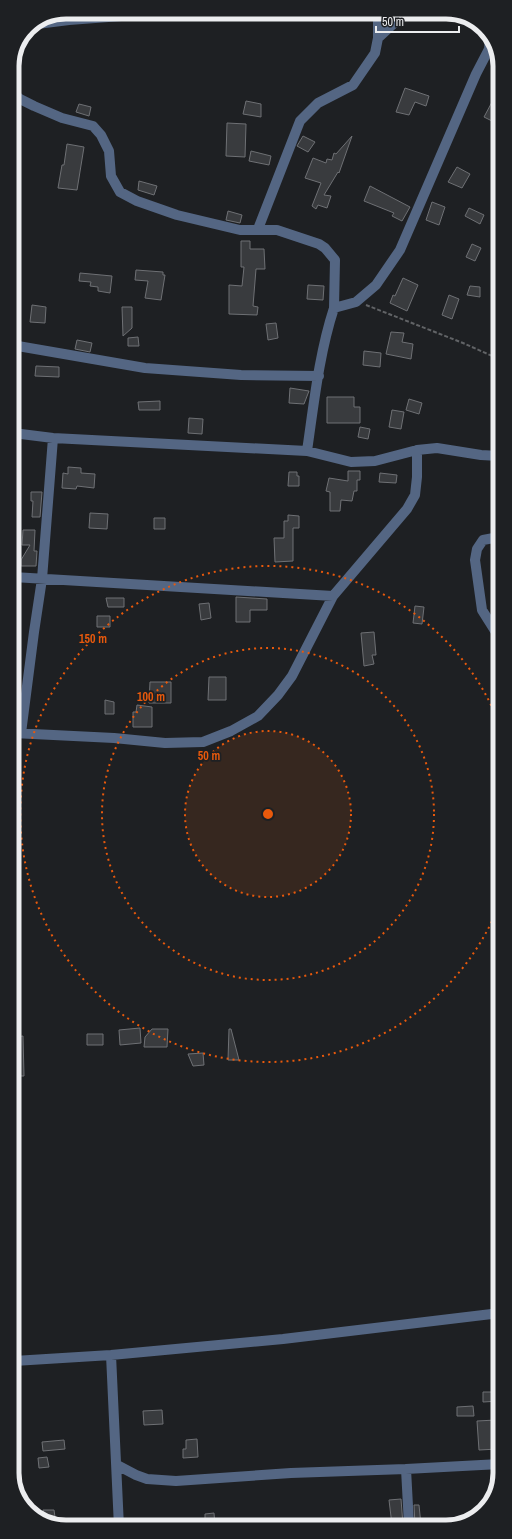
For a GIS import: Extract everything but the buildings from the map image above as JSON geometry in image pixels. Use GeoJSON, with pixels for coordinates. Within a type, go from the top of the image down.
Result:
{"type":"FeatureCollection","features":[{"type":"Feature","properties":{"kind":"street"},"geometry":{"type":"LineString","coordinates":[[50,22],[82,19]]}},
{"type":"Feature","properties":{"kind":"street"},"geometry":{"type":"LineString","coordinates":[[258,229],[300,121],[318,102],[353,85],[375,53],[378,38],[378,19]]}},
{"type":"Feature","properties":{"kind":"street"},"geometry":{"type":"LineString","coordinates":[[378,38],[398,19]]}},
{"type":"Feature","properties":{"kind":"street"},"geometry":{"type":"LineString","coordinates":[[334,308],[356,302],[376,285],[400,250],[476,74],[489,48]]}},
{"type":"Feature","properties":{"kind":"street"},"geometry":{"type":"LineString","coordinates":[[19,97],[27,102],[62,118],[93,126],[101,135],[109,151],[111,176],[120,192],[137,201],[183,217],[240,230],[277,230],[319,244],[325,248],[334,260],[334,308],[329,322],[318,376],[308,451]]}},
{"type":"Feature","properties":{"kind":"street"},"geometry":{"type":"LineString","coordinates":[[19,346],[145,368],[241,375],[318,376]]}},
{"type":"Feature","properties":{"kind":"street"},"geometry":{"type":"LineString","coordinates":[[19,434],[53,438],[308,451],[351,462],[375,461],[417,450],[437,448],[493,456]]}},
{"type":"Feature","properties":{"kind":"street"},"geometry":{"type":"LineString","coordinates":[[19,721],[42,579],[53,438]]}},
{"type":"Feature","properties":{"kind":"street"},"geometry":{"type":"LineString","coordinates":[[19,733],[114,738],[165,743],[203,742],[231,731],[258,716],[278,695],[292,676],[333,596],[402,515],[415,495],[417,450]]}},
{"type":"Feature","properties":{"kind":"street"},"geometry":{"type":"LineString","coordinates":[[493,538],[483,540],[477,549],[475,560],[482,610],[493,627]]}},
{"type":"Feature","properties":{"kind":"street"},"geometry":{"type":"LineString","coordinates":[[19,577],[333,596]]}},
{"type":"Feature","properties":{"kind":"street"},"geometry":{"type":"LineString","coordinates":[[19,1361],[111,1355],[283,1340],[493,1314]]}},
{"type":"Feature","properties":{"kind":"street"},"geometry":{"type":"LineString","coordinates":[[111,1355],[119,1520]]}},
{"type":"Feature","properties":{"kind":"street"},"geometry":{"type":"LineString","coordinates":[[117,1465],[147,1479],[176,1481],[292,1473],[493,1464]]}},
{"type":"Feature","properties":{"kind":"street"},"geometry":{"type":"LineString","coordinates":[[406,1469],[409,1520]]}},
{"type":"Feature","properties":{"kind":"path"},"geometry":{"type":"LineString","coordinates":[[356,302],[463,343],[493,356]]}}]}
